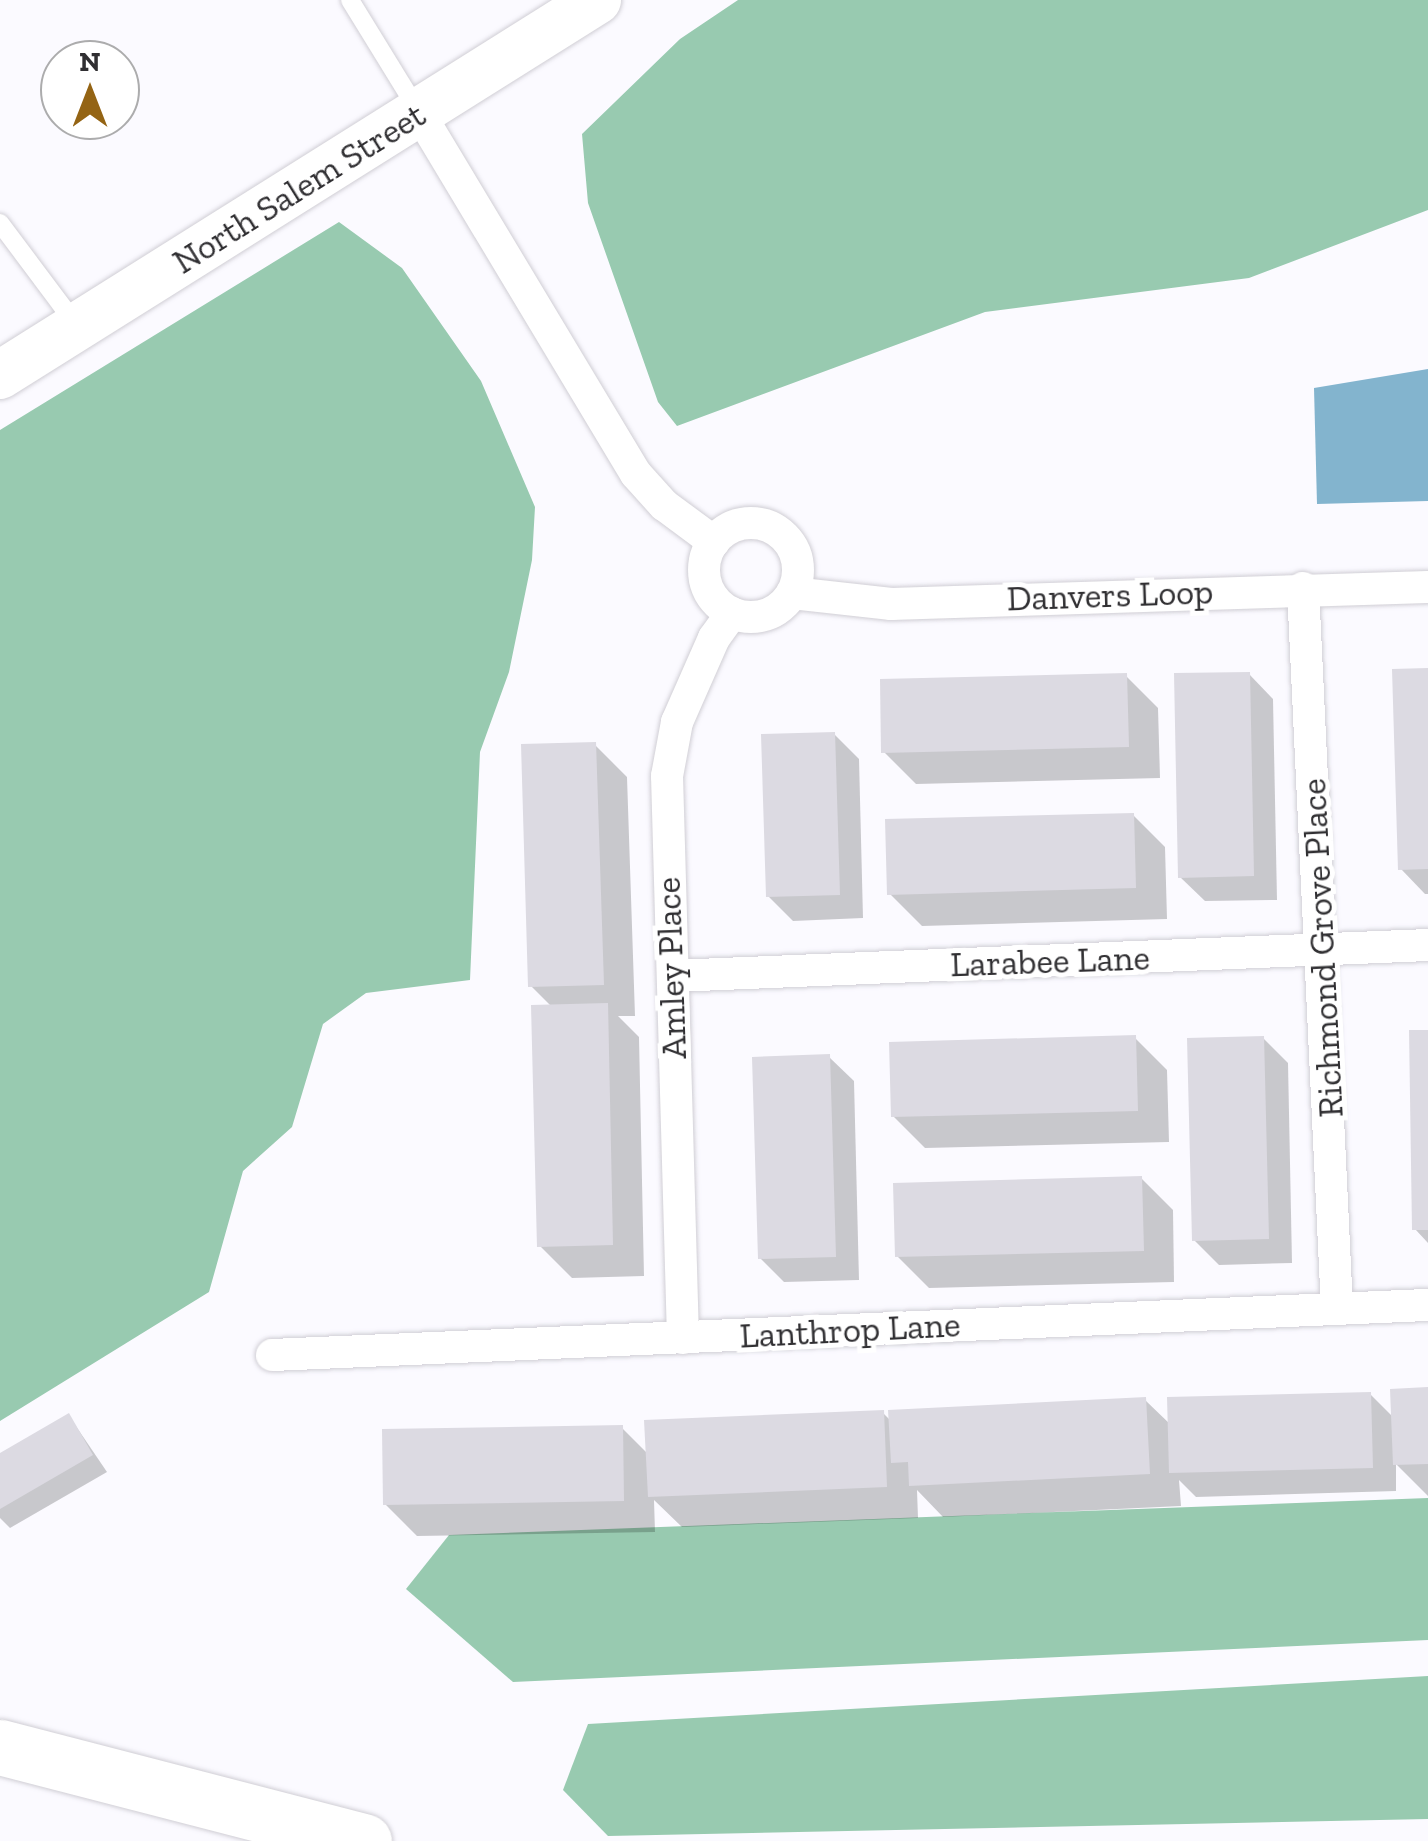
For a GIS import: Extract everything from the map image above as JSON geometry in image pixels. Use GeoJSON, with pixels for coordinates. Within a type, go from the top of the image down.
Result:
{"type":"FeatureCollection","features":[{"type":"Feature","properties":{"kind":"highway"},"geometry":{"type":"LineString","coordinates":[[0,1747],[364,1841]]}},
{"type":"Feature","properties":{"kind":"main road","name":"North Salem Street"},"geometry":{"type":"LineString","coordinates":[[0,375],[597,0]]}},
{"type":"Feature","properties":{"kind":"street"},"geometry":{"type":"LineString","coordinates":[[420,113],[636,474],[664,505],[714,542]]}},
{"type":"Feature","properties":{"kind":"street"},"geometry":{"type":"LineString","coordinates":[[744,523],[773,528],[794,550],[792,593],[772,612],[732,613],[704,578],[714,542],[744,523]]}},
{"type":"Feature","properties":{"kind":"street","name":"Danvers Loop"},"geometry":{"type":"LineString","coordinates":[[792,593],[892,604],[1428,586]]}},
{"type":"Feature","properties":{"kind":"street","name":"Richmond Grove Place"},"geometry":{"type":"LineString","coordinates":[[1303,588],[1337,1308]]}},
{"type":"Feature","properties":{"kind":"street","name":"Amley Place"},"geometry":{"type":"LineString","coordinates":[[683,1338],[667,776],[677,722],[714,638],[732,613]]}},
{"type":"Feature","properties":{"kind":"street","name":"Larabee Lane"},"geometry":{"type":"LineString","coordinates":[[672,976],[1428,945]]}},
{"type":"Feature","properties":{"kind":"street","name":"Lanthrop Lane"},"geometry":{"type":"LineString","coordinates":[[272,1354],[1428,1305]]}},
{"type":"Feature","properties":{"kind":"lane"},"geometry":{"type":"LineString","coordinates":[[350,0],[420,113]]}},
{"type":"Feature","properties":{"kind":"lane"},"geometry":{"type":"LineString","coordinates":[[0,225],[77,327]]}},
{"type":"Feature","properties":{"kind":"green space"},"geometry":{"type":"Polygon","coordinates":[[[738,0],[1428,0],[1428,210],[1249,278],[985,312],[677,426],[658,402],[588,203],[582,134],[680,39],[738,0]]]}},
{"type":"Feature","properties":{"kind":"green space"},"geometry":{"type":"Polygon","coordinates":[[[339,222],[402,268],[481,381],[535,507],[532,560],[509,672],[480,752],[470,980],[366,993],[323,1024],[292,1127],[243,1171],[209,1292],[0,1421],[0,430],[339,222]]]}},
{"type":"Feature","properties":{"kind":"green space"},"geometry":{"type":"Polygon","coordinates":[[[1428,1498],[1428,1640],[513,1682],[406,1589],[449,1535],[1428,1498]]]}},
{"type":"Feature","properties":{"kind":"green space"},"geometry":{"type":"Polygon","coordinates":[[[1428,1676],[1428,1819],[608,1836],[563,1790],[588,1724],[1428,1676]]]}},
{"type":"Feature","properties":{"kind":"water"},"geometry":{"type":"Polygon","coordinates":[[[1428,369],[1428,501],[1317,504],[1314,388],[1428,369]]]}},
{"type":"Feature","properties":{"kind":"building"},"geometry":{"type":"Polygon","coordinates":[[[1428,668],[1428,869],[1398,870],[1392,669],[1428,668]]]}},
{"type":"Feature","properties":{"kind":"building"},"geometry":{"type":"Polygon","coordinates":[[[1250,672],[1254,876],[1178,878],[1174,673],[1250,672]]]}},
{"type":"Feature","properties":{"kind":"building"},"geometry":{"type":"Polygon","coordinates":[[[1127,673],[1129,747],[881,753],[880,679],[1127,673]]]}},
{"type":"Feature","properties":{"kind":"building"},"geometry":{"type":"Polygon","coordinates":[[[835,732],[840,895],[766,897],[761,734],[835,732]]]}},
{"type":"Feature","properties":{"kind":"building"},"geometry":{"type":"Polygon","coordinates":[[[596,742],[604,985],[528,987],[521,744],[596,742]]]}},
{"type":"Feature","properties":{"kind":"building"},"geometry":{"type":"Polygon","coordinates":[[[1134,813],[1136,888],[887,895],[885,819],[1134,813]]]}},
{"type":"Feature","properties":{"kind":"building"},"geometry":{"type":"Polygon","coordinates":[[[608,1003],[613,1245],[537,1247],[531,1005],[608,1003]]]}},
{"type":"Feature","properties":{"kind":"building"},"geometry":{"type":"Polygon","coordinates":[[[1409,1030],[1428,1030],[1428,1230],[1412,1230],[1409,1030]]]}},
{"type":"Feature","properties":{"kind":"building"},"geometry":{"type":"Polygon","coordinates":[[[1136,1035],[1138,1111],[891,1117],[889,1042],[1136,1035]]]}},
{"type":"Feature","properties":{"kind":"building"},"geometry":{"type":"Polygon","coordinates":[[[1264,1036],[1269,1239],[1192,1241],[1187,1038],[1264,1036]]]}},
{"type":"Feature","properties":{"kind":"building"},"geometry":{"type":"Polygon","coordinates":[[[830,1054],[836,1257],[758,1259],[752,1057],[830,1054]]]}},
{"type":"Feature","properties":{"kind":"building"},"geometry":{"type":"Polygon","coordinates":[[[1142,1176],[1144,1251],[895,1257],[893,1183],[1142,1176]]]}},
{"type":"Feature","properties":{"kind":"building"},"geometry":{"type":"Polygon","coordinates":[[[1428,1387],[1428,1464],[1393,1465],[1390,1389],[1428,1387]]]}},
{"type":"Feature","properties":{"kind":"building"},"geometry":{"type":"Polygon","coordinates":[[[1371,1392],[1373,1468],[1169,1473],[1167,1397],[1371,1392]]]}},
{"type":"Feature","properties":{"kind":"building"},"geometry":{"type":"Polygon","coordinates":[[[1146,1397],[1150,1474],[909,1486],[908,1462],[891,1463],[888,1410],[1146,1397]]]}},
{"type":"Feature","properties":{"kind":"building"},"geometry":{"type":"Polygon","coordinates":[[[884,1410],[887,1487],[648,1497],[644,1420],[884,1410]]]}},
{"type":"Feature","properties":{"kind":"building"},"geometry":{"type":"Polygon","coordinates":[[[69,1413],[93,1455],[0,1509],[0,1453],[69,1413]]]}},
{"type":"Feature","properties":{"kind":"building"},"geometry":{"type":"Polygon","coordinates":[[[623,1425],[624,1501],[383,1505],[382,1429],[623,1425]]]}}]}
